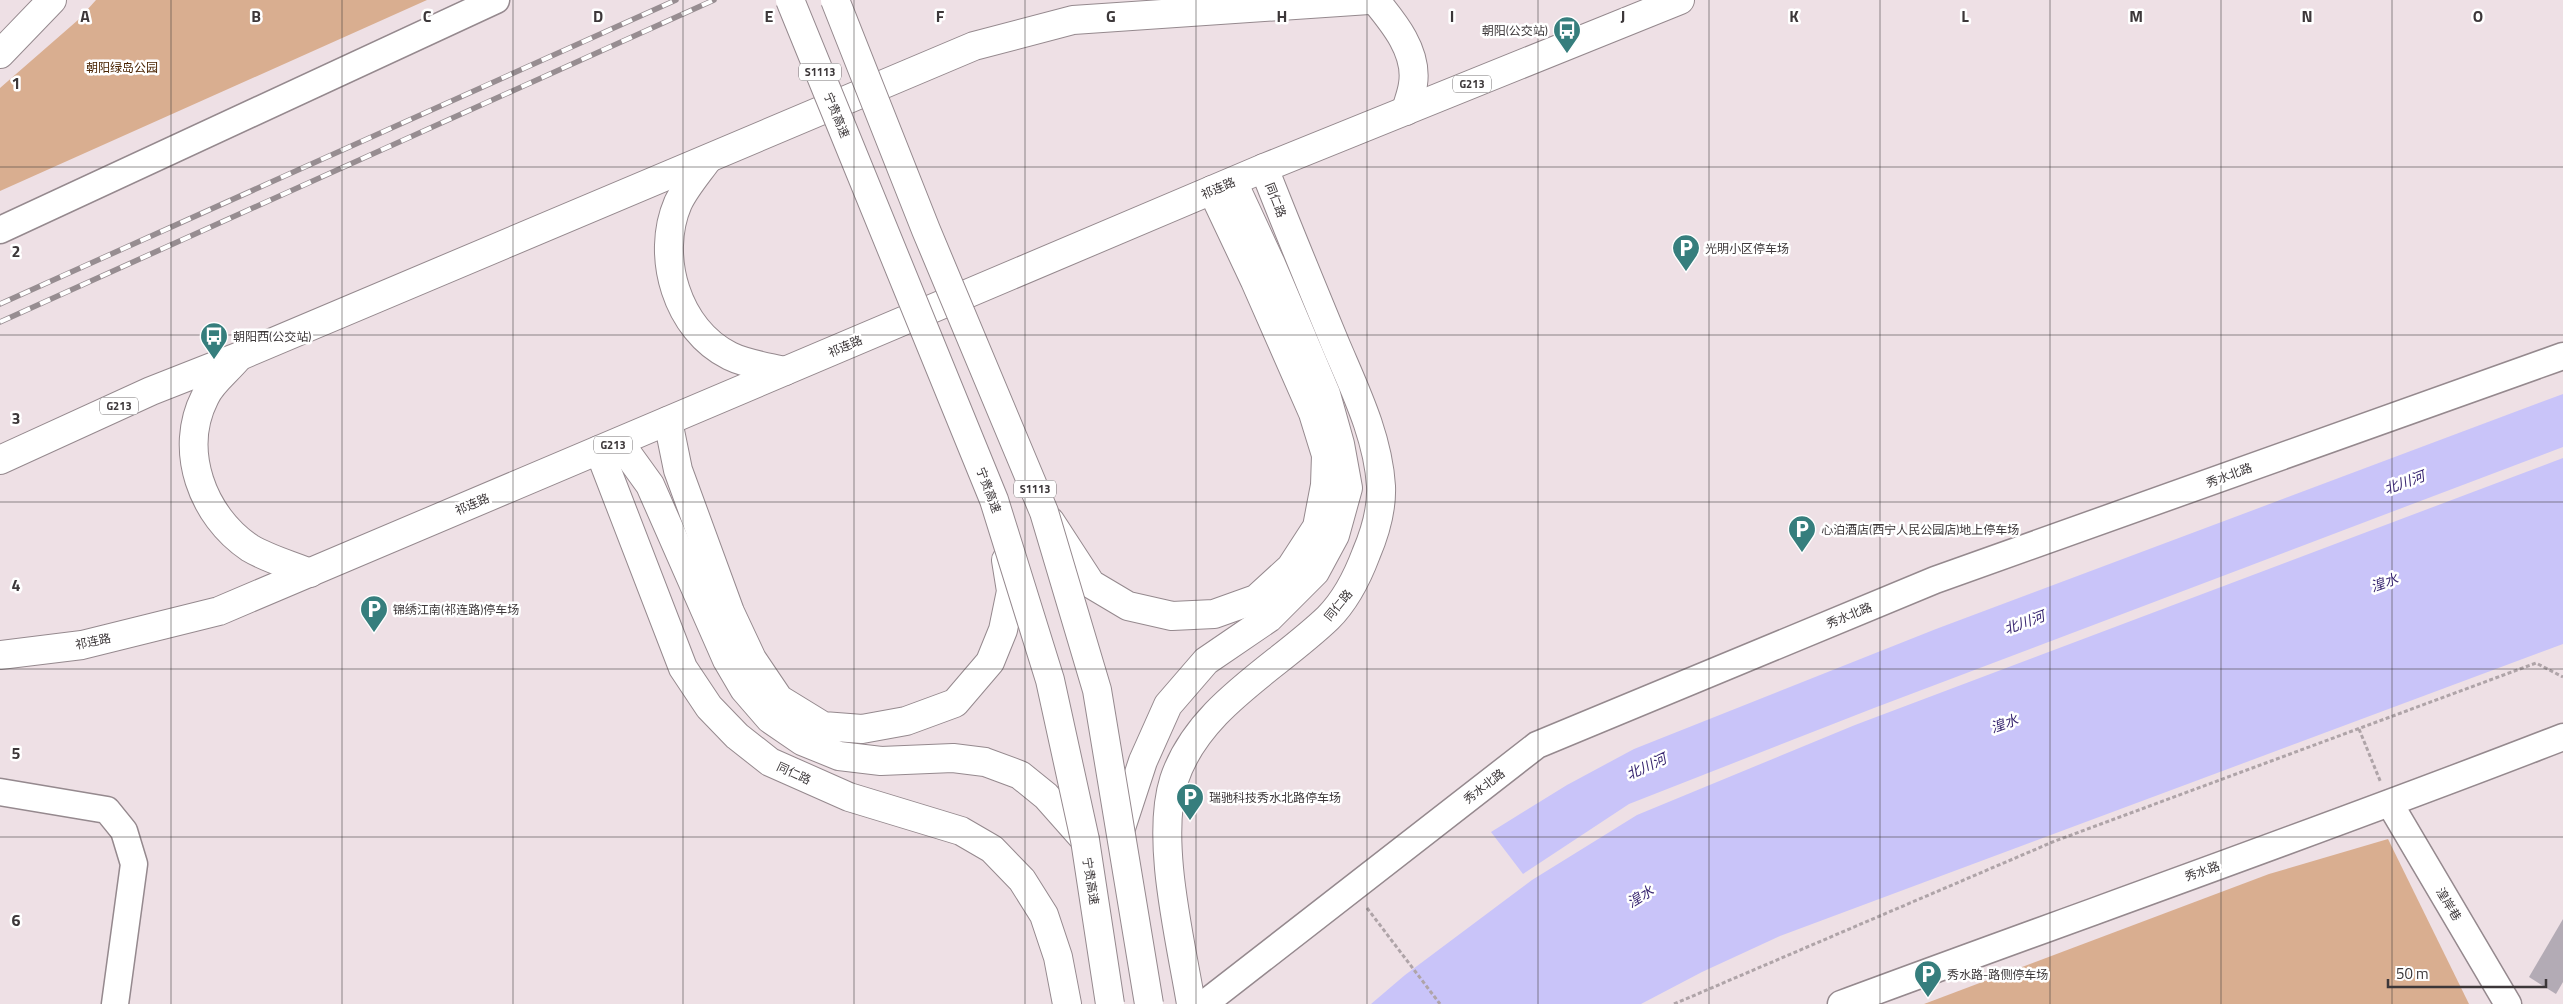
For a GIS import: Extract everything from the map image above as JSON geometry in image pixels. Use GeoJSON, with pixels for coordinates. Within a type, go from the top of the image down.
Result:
{"type":"FeatureCollection","features":[{"type":"Feature","properties":{"kind":"main road"},"geometry":{"type":"LineString","coordinates":[[0,54],[52,0]]}},
{"type":"Feature","properties":{"kind":"main road","name":"宁贵高速"},"geometry":{"type":"LineString","coordinates":[[790,0],[994,500],[1050,680],[1085,840],[1110,1004]]}},
{"type":"Feature","properties":{"kind":"main road","name":"S1113"},"geometry":{"type":"LineString","coordinates":[[835,0],[926,230],[1044,512],[1097,690],[1149,1004]]}},
{"type":"Feature","properties":{"kind":"main road"},"geometry":{"type":"LineString","coordinates":[[850,0],[926,230]]}},
{"type":"Feature","properties":{"kind":"main road","name":"G213"},"geometry":{"type":"LineString","coordinates":[[0,460],[151,391],[240,356],[974,46],[1073,20],[1369,0]]}},
{"type":"Feature","properties":{"kind":"main road"},"geometry":{"type":"LineString","coordinates":[[1375,0],[1397,26],[1411,57],[1414,83],[1406,111]]}},
{"type":"Feature","properties":{"kind":"main road","name":"祁连路"},"geometry":{"type":"LineString","coordinates":[[0,655],[82,645],[220,611],[1264,168],[1680,0]]}},
{"type":"Feature","properties":{"kind":"main road"},"geometry":{"type":"LineString","coordinates":[[708,159],[678,203],[669,239],[670,275],[683,309],[703,336],[730,356],[785,372]]}},
{"type":"Feature","properties":{"kind":"main road","name":"同仁路"},"geometry":{"type":"LineString","coordinates":[[1191,1004],[1168,862],[1167,820],[1174,782],[1187,751],[1210,721],[1246,686],[1329,617],[1353,587],[1376,530],[1381,487],[1371,435],[1264,168]]}},
{"type":"Feature","properties":{"kind":"main road"},"geometry":{"type":"LineString","coordinates":[[1121,828],[1143,761],[1168,705],[1206,661],[1262,608],[1291,568],[1317,527],[1325,485],[1326,455],[1305,396],[1256,280],[1222,186]]}},
{"type":"Feature","properties":{"kind":"main road"},"geometry":{"type":"LineString","coordinates":[[240,356],[205,396],[193,434],[194,469],[206,497],[231,530],[250,548],[310,573]]}},
{"type":"Feature","properties":{"kind":"main road"},"geometry":{"type":"LineString","coordinates":[[668,421],[678,470],[730,612],[752,660],[779,699],[823,726],[862,729],[906,722],[955,703],[990,662],[1003,630],[1012,591],[994,500]]}},
{"type":"Feature","properties":{"kind":"main road"},"geometry":{"type":"LineString","coordinates":[[609,446],[650,485],[727,660],[744,689],[770,719],[802,741],[839,756],[880,761],[953,758],[985,762],[1020,775],[1046,796],[1085,840]]}},
{"type":"Feature","properties":{"kind":"main road","name":"同仁路"},"geometry":{"type":"LineString","coordinates":[[609,446],[638,551],[684,668],[709,707],[737,736],[770,762],[850,797],[961,831],[992,850],[1022,880],[1044,916],[1058,956],[1067,1004]]}},
{"type":"Feature","properties":{"kind":"main road"},"geometry":{"type":"LineString","coordinates":[[1044,512],[1091,584],[1128,606],[1172,616],[1214,614],[1262,608]]}},
{"type":"Feature","properties":{"kind":"street"},"geometry":{"type":"LineString","coordinates":[[0,230],[496,0]]}},
{"type":"Feature","properties":{"kind":"street","name":"秀水北路"},"geometry":{"type":"LineString","coordinates":[[1204,1004],[1537,745],[1935,580],[2563,356]]}},
{"type":"Feature","properties":{"kind":"street","name":"秀水路"},"geometry":{"type":"LineString","coordinates":[[1841,1004],[2174,880],[2390,804],[2563,737]]}},
{"type":"Feature","properties":{"kind":"street"},"geometry":{"type":"LineString","coordinates":[[0,792],[107,810],[124,830],[134,864],[115,1004]]}},
{"type":"Feature","properties":{"kind":"street","name":"湟岸巷"},"geometry":{"type":"LineString","coordinates":[[2390,804],[2508,1004]]}},
{"type":"Feature","properties":{"kind":"path"},"geometry":{"type":"LineString","coordinates":[[1674,1004],[2055,842],[2536,663],[2563,677]]}},
{"type":"Feature","properties":{"kind":"path"},"geometry":{"type":"LineString","coordinates":[[2359,729],[2390,804]]}},
{"type":"Feature","properties":{"kind":"path"},"geometry":{"type":"LineString","coordinates":[[1353,889],[1440,1004]]}},
{"type":"Feature","properties":{"kind":"green space","name":"朝阳绿岛公园"},"geometry":{"type":"Polygon","coordinates":[[[96,0],[427,0],[0,191],[0,88],[78,20],[96,0]]]}},
{"type":"Feature","properties":{"kind":"green space"},"geometry":{"type":"Polygon","coordinates":[[[2388,839],[2469,1004],[1924,1004],[2269,874],[2388,839]]]}},
{"type":"Feature","properties":{"kind":"water","name":"北川河"},"geometry":{"type":"Polygon","coordinates":[[[2563,394],[2563,447],[1874,708],[1629,804],[1523,874],[1491,832],[1567,785],[1634,749],[1936,629],[2563,394]]]}},
{"type":"Feature","properties":{"kind":"water","name":"湟水"},"geometry":{"type":"Polygon","coordinates":[[[2563,458],[2563,644],[1780,936],[1702,972],[1641,1004],[1371,1004],[1405,975],[1532,880],[1637,815],[1855,725],[2563,458]]]}},
{"type":"Feature","properties":{"kind":"building"},"geometry":{"type":"Polygon","coordinates":[[[2563,919],[2563,982],[2556,994],[2529,977],[2563,919]]]}},
{"type":"Feature","properties":{"kind":"railway"},"geometry":{"type":"LineString","coordinates":[[0,304],[676,0]]}},
{"type":"Feature","properties":{"kind":"railway"},"geometry":{"type":"LineString","coordinates":[[0,322],[714,0]]}},
{"type":"Feature","properties":{"kind":"place","name":"朝阳(公交站)"},"geometry":{"type":"Point","coordinates":[1567,54]}},
{"type":"Feature","properties":{"kind":"place","name":"光明小区停车场"},"geometry":{"type":"Point","coordinates":[1686,272]}},
{"type":"Feature","properties":{"kind":"place","name":"朝阳西(公交站)"},"geometry":{"type":"Point","coordinates":[214,360]}},
{"type":"Feature","properties":{"kind":"place","name":"心泊酒店(西宁人民公园店)地上停车场"},"geometry":{"type":"Point","coordinates":[1802,553]}},
{"type":"Feature","properties":{"kind":"place","name":"锦绣江南(祁连路)停车场"},"geometry":{"type":"Point","coordinates":[374,633]}},
{"type":"Feature","properties":{"kind":"place","name":"瑞驰科技秀水北路停车场"},"geometry":{"type":"Point","coordinates":[1190,821]}},
{"type":"Feature","properties":{"kind":"place","name":"秀水路-路侧停车场"},"geometry":{"type":"Point","coordinates":[1928,998]}}]}
